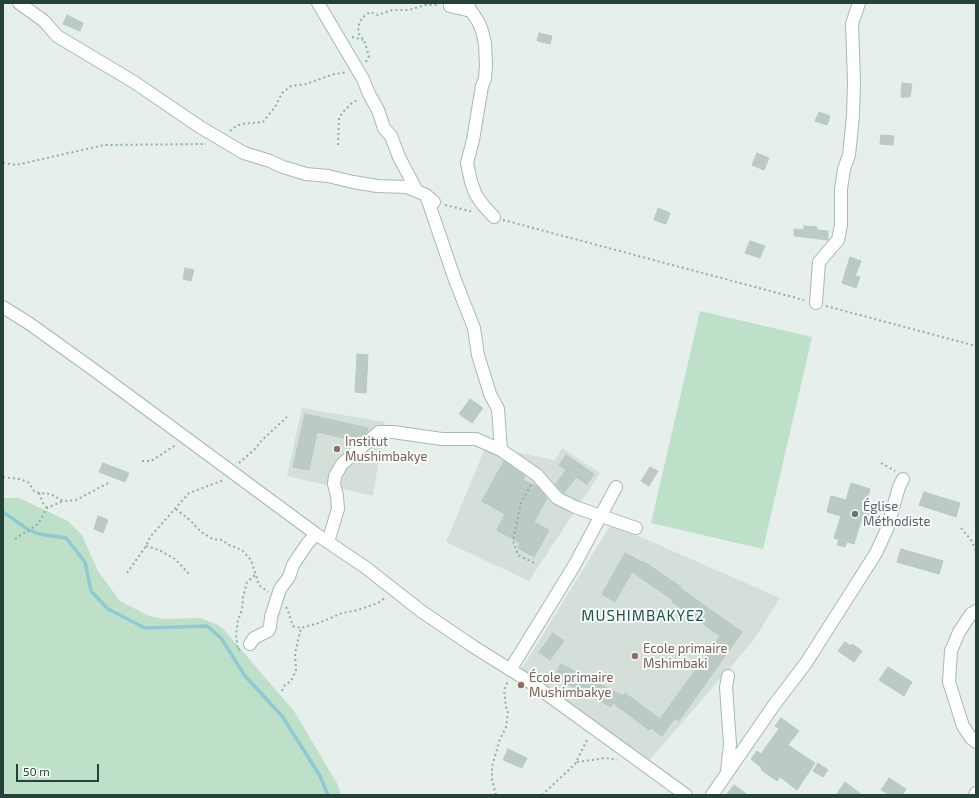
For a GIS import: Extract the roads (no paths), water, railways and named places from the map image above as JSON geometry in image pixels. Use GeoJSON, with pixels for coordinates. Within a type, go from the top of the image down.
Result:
{"type":"FeatureCollection","features":[{"type":"Feature","properties":{"kind":"street"},"geometry":{"type":"LineString","coordinates":[[19,3],[44,21],[57,36],[134,82],[200,127],[244,153],[306,174],[328,176],[377,186],[407,187],[426,196]]}},
{"type":"Feature","properties":{"kind":"street"},"geometry":{"type":"LineString","coordinates":[[318,3],[360,73],[378,110],[384,128],[391,136],[399,156],[426,196],[474,328],[478,355],[490,394],[498,409],[501,450]]}},
{"type":"Feature","properties":{"kind":"street"},"geometry":{"type":"LineString","coordinates":[[816,303],[819,262],[838,240],[841,225],[841,189],[844,169],[849,155],[852,132],[854,81],[852,24],[859,3]]}},
{"type":"Feature","properties":{"kind":"street"},"geometry":{"type":"LineString","coordinates":[[450,6],[468,7],[479,23],[482,31],[486,54],[486,74],[482,86],[473,140],[467,163],[471,182],[476,194],[494,218]]}},
{"type":"Feature","properties":{"kind":"street"},"geometry":{"type":"LineString","coordinates":[[3,307],[30,324],[316,534],[365,567],[421,611],[511,670],[686,795]]}},
{"type":"Feature","properties":{"kind":"street"},"geometry":{"type":"LineString","coordinates":[[328,542],[338,509],[334,484],[335,476],[342,464],[379,432],[393,432],[442,438],[476,439],[501,450],[537,475],[557,498],[575,507],[636,528]]}},
{"type":"Feature","properties":{"kind":"street"},"geometry":{"type":"LineString","coordinates":[[712,795],[774,705],[806,663],[876,553],[887,529],[899,487],[903,479]]}},
{"type":"Feature","properties":{"kind":"street"},"geometry":{"type":"LineString","coordinates":[[511,670],[574,566],[616,487]]}},
{"type":"Feature","properties":{"kind":"street"},"geometry":{"type":"LineString","coordinates":[[250,644],[254,638],[268,631],[280,589],[289,577],[293,565],[307,544],[316,534]]}},
{"type":"Feature","properties":{"kind":"street"},"geometry":{"type":"LineString","coordinates":[[976,611],[971,614],[959,632],[951,652],[949,682],[964,726],[971,738],[976,742]]}},
{"type":"Feature","properties":{"kind":"street"},"geometry":{"type":"LineString","coordinates":[[727,773],[730,744],[726,687],[728,676]]}},
{"type":"Feature","properties":{"kind":"waterway"},"geometry":{"type":"LineString","coordinates":[[3,512],[29,530],[39,534],[66,538],[85,562],[91,591],[108,609],[145,628],[207,626],[221,638],[245,676],[282,716],[320,776],[328,795]]}},
{"type":"Feature","properties":{"kind":"place","name":"Institut Mushimbakye"},"geometry":{"type":"Point","coordinates":[337,449]}},
{"type":"Feature","properties":{"kind":"place","name":"Église Méthodiste"},"geometry":{"type":"Point","coordinates":[855,514]}},
{"type":"Feature","properties":{"kind":"place","name":"Ecole primaire Mshimbaki"},"geometry":{"type":"Point","coordinates":[635,656]}},
{"type":"Feature","properties":{"kind":"place","name":"École primaire Mushimbakye"},"geometry":{"type":"Point","coordinates":[521,685]}},
{"type":"Feature","properties":{"kind":"district","name":"MUSHIMBAKYE2"},"geometry":{"type":"Point","coordinates":[643,616]}}]}
